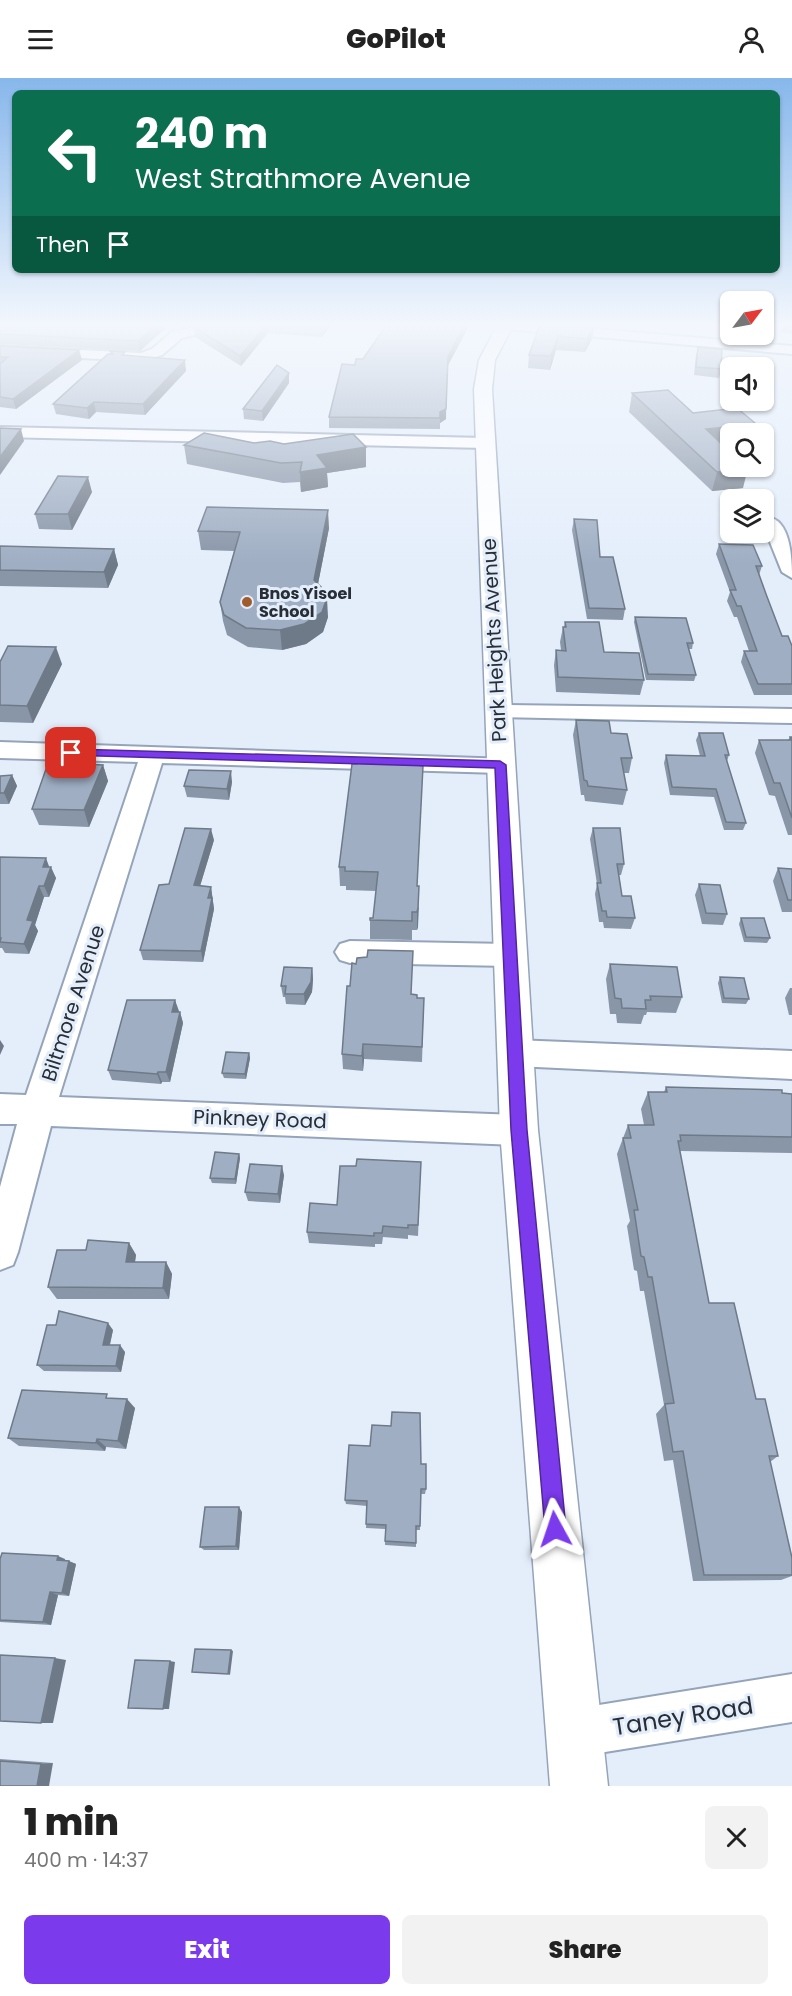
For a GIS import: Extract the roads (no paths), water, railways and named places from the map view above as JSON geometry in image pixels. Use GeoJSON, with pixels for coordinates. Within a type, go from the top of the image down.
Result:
{"type":"FeatureCollection","features":[{"type":"Feature","properties":{"kind":"main road","name":"Park Heights Avenue"},"geometry":{"type":"LineString","coordinates":[[485,404],[500,765],[519,1130],[577,1760]]}},
{"type":"Feature","properties":{"kind":"street"},"geometry":{"type":"LineString","coordinates":[[0,432],[485,443]]}},
{"type":"Feature","properties":{"kind":"street"},"geometry":{"type":"LineString","coordinates":[[774,530],[792,572]]}},
{"type":"Feature","properties":{"kind":"street"},"geometry":{"type":"LineString","coordinates":[[498,712],[792,716]]}},
{"type":"Feature","properties":{"kind":"street"},"geometry":{"type":"LineString","coordinates":[[0,750],[500,765]]}},
{"type":"Feature","properties":{"kind":"street","name":"Biltmore Avenue"},"geometry":{"type":"LineString","coordinates":[[0,1252],[38,1110],[152,755]]}},
{"type":"Feature","properties":{"kind":"street"},"geometry":{"type":"LineString","coordinates":[[350,952],[509,955]]}},
{"type":"Feature","properties":{"kind":"street"},"geometry":{"type":"LineString","coordinates":[[515,1053],[792,1065]]}},
{"type":"Feature","properties":{"kind":"street","name":"Pinkney Road"},"geometry":{"type":"LineString","coordinates":[[0,1109],[519,1130]]}},
{"type":"Feature","properties":{"kind":"street","name":"Taney Road"},"geometry":{"type":"LineString","coordinates":[[577,1760],[792,1698]]}},
{"type":"Feature","properties":{"kind":"place","name":"Bnos Yisoel School"},"geometry":{"type":"Point","coordinates":[247,602]}}]}
